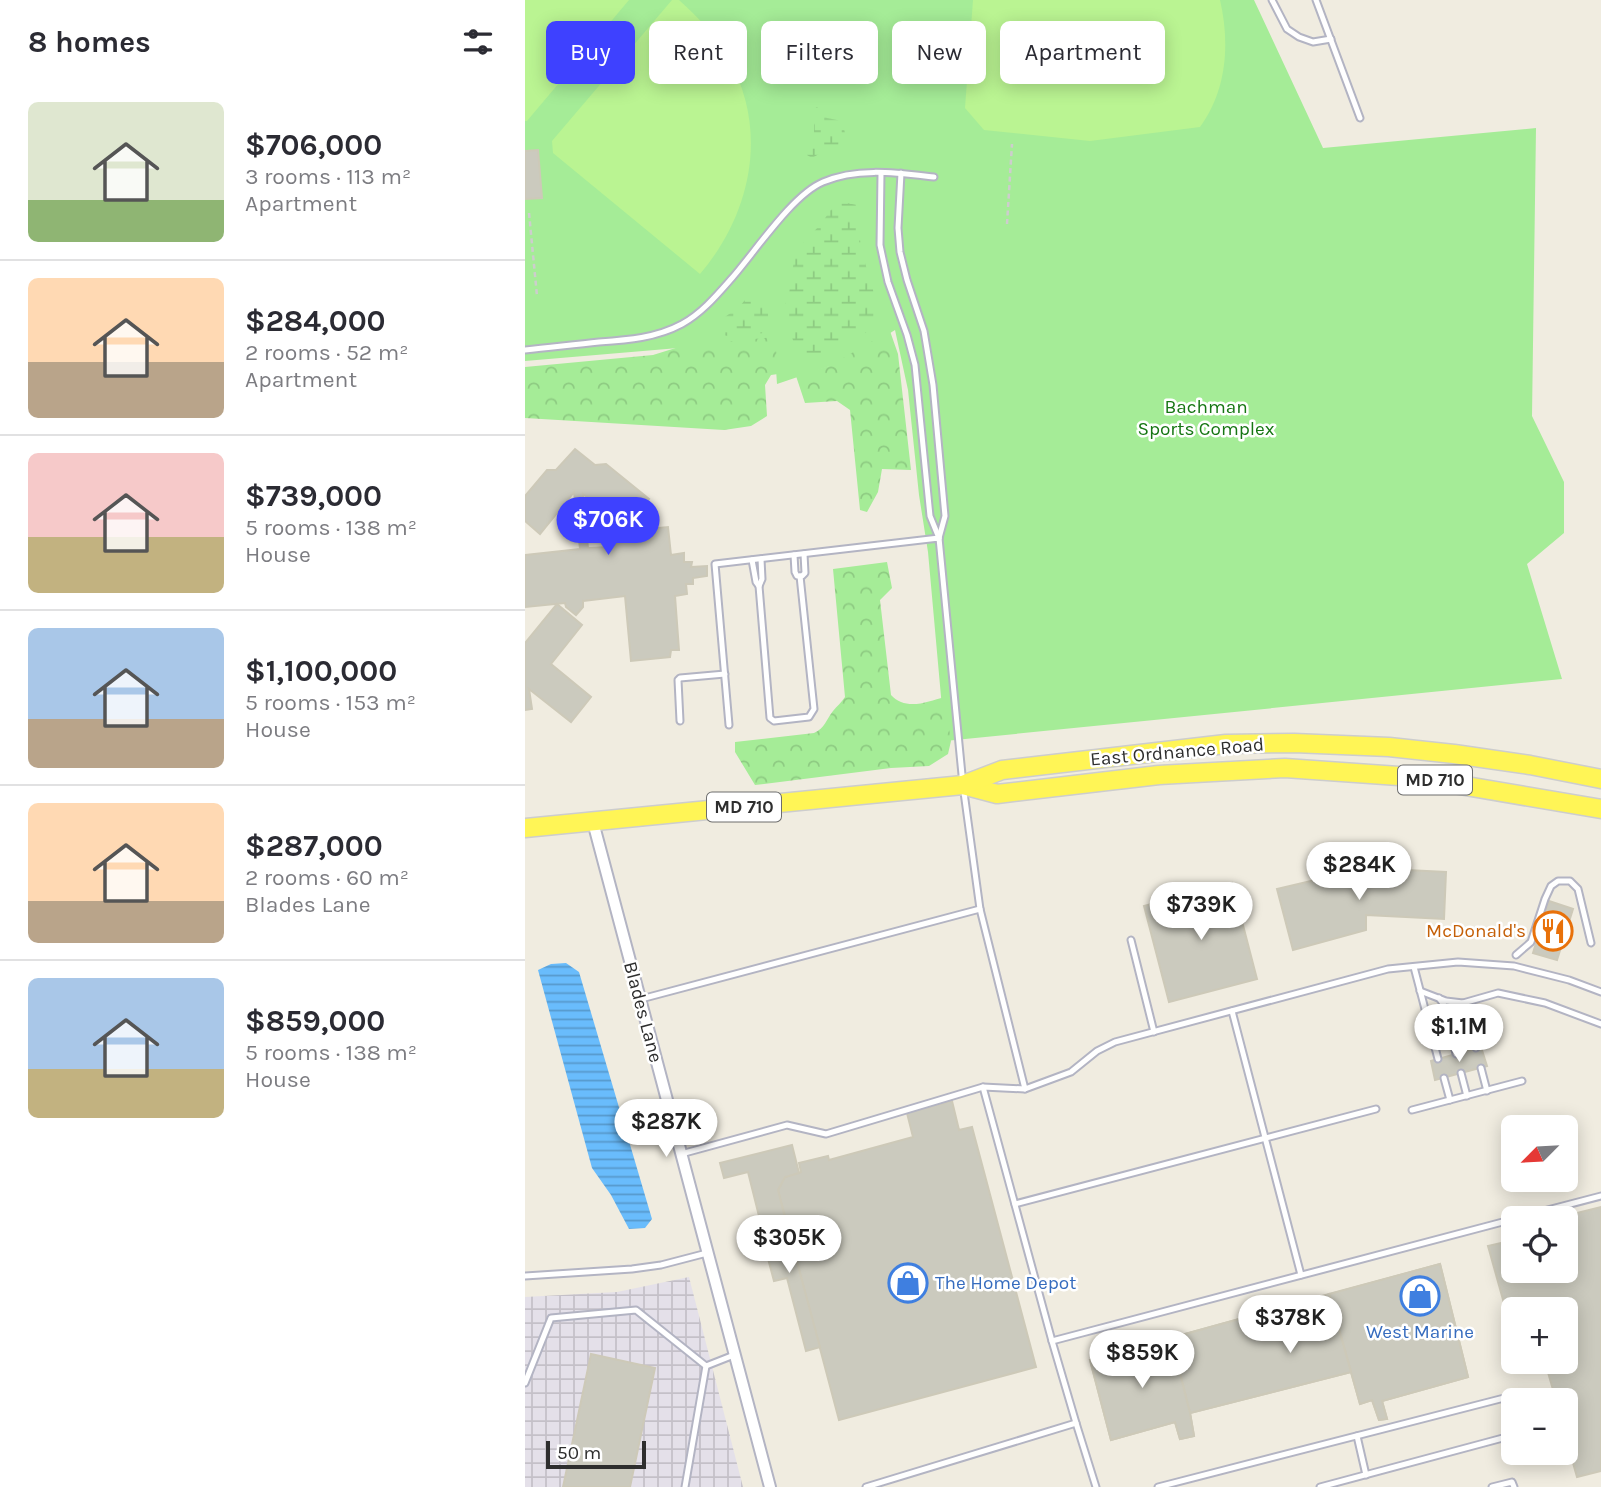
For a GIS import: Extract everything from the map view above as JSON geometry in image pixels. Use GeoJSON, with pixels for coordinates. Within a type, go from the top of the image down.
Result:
{"type":"FeatureCollection","features":[{"type":"Feature","properties":{"kind":"main road","name":"East Ordnance Road"},"geometry":{"type":"LineString","coordinates":[[525,828],[963,785],[1002,770],[1226,744],[1302,743],[1389,747],[1530,765],[1601,779]]}},
{"type":"Feature","properties":{"kind":"main road","name":"East Ordnance Road"},"geometry":{"type":"LineString","coordinates":[[963,785],[997,794],[1159,775],[1285,768],[1413,777],[1601,809]]}},
{"type":"Feature","properties":{"kind":"main road"},"geometry":{"type":"LineString","coordinates":[[1583,805],[1601,819]]}},
{"type":"Feature","properties":{"kind":"street","name":"Blades Lane"},"geometry":{"type":"LineString","coordinates":[[593,822],[769,1487]]}},
{"type":"Feature","properties":{"kind":"lane"},"geometry":{"type":"LineString","coordinates":[[1272,0],[1287,29],[1313,42],[1331,39]]}},
{"type":"Feature","properties":{"kind":"lane"},"geometry":{"type":"LineString","coordinates":[[1316,0],[1360,118]]}},
{"type":"Feature","properties":{"kind":"lane"},"geometry":{"type":"LineString","coordinates":[[525,350],[653,336],[681,325],[713,300],[780,220],[806,193],[824,181],[861,173],[901,173],[934,177]]}},
{"type":"Feature","properties":{"kind":"lane"},"geometry":{"type":"LineString","coordinates":[[881,173],[879,232],[882,257],[915,365],[930,516],[939,538],[963,785],[980,909],[1025,1089]]}},
{"type":"Feature","properties":{"kind":"lane"},"geometry":{"type":"LineString","coordinates":[[901,173],[898,228],[900,252],[924,331],[933,385],[945,516],[939,538]]}},
{"type":"Feature","properties":{"kind":"lane"},"geometry":{"type":"LineString","coordinates":[[729,725],[715,564],[939,538]]}},
{"type":"Feature","properties":{"kind":"lane"},"geometry":{"type":"LineString","coordinates":[[800,576],[805,573],[804,554]]}},
{"type":"Feature","properties":{"kind":"lane"},"geometry":{"type":"LineString","coordinates":[[794,555],[795,572],[800,576]]}},
{"type":"Feature","properties":{"kind":"lane"},"geometry":{"type":"LineString","coordinates":[[759,586],[762,579],[761,559]]}},
{"type":"Feature","properties":{"kind":"lane"},"geometry":{"type":"LineString","coordinates":[[752,560],[759,586],[770,718],[774,721],[809,717],[814,709],[800,576]]}},
{"type":"Feature","properties":{"kind":"lane"},"geometry":{"type":"LineString","coordinates":[[680,722],[678,680],[725,674]]}},
{"type":"Feature","properties":{"kind":"lane"},"geometry":{"type":"LineString","coordinates":[[1516,955],[1531,942],[1545,899],[1551,886],[1557,881],[1570,881],[1577,889],[1591,943]]}},
{"type":"Feature","properties":{"kind":"lane"},"geometry":{"type":"LineString","coordinates":[[640,1000],[980,909]]}},
{"type":"Feature","properties":{"kind":"lane"},"geometry":{"type":"LineString","coordinates":[[1132,940],[1154,1031]]}},
{"type":"Feature","properties":{"kind":"lane"},"geometry":{"type":"LineString","coordinates":[[681,1154],[787,1125],[826,1134],[983,1087],[1025,1089],[1071,1072],[1097,1051],[1115,1042],[1388,969],[1458,962],[1514,966],[1569,980],[1601,992]]}},
{"type":"Feature","properties":{"kind":"lane"},"geometry":{"type":"LineString","coordinates":[[1414,967],[1438,1059]]}},
{"type":"Feature","properties":{"kind":"lane"},"geometry":{"type":"LineString","coordinates":[[1420,991],[1446,1001],[1463,1003],[1498,993],[1545,1003],[1601,1024]]}},
{"type":"Feature","properties":{"kind":"lane"},"geometry":{"type":"LineString","coordinates":[[1439,998],[1444,1005],[1456,1054]]}},
{"type":"Feature","properties":{"kind":"lane"},"geometry":{"type":"LineString","coordinates":[[1463,1003],[1476,1048]]}},
{"type":"Feature","properties":{"kind":"lane"},"geometry":{"type":"LineString","coordinates":[[1232,1011],[1301,1275]]}},
{"type":"Feature","properties":{"kind":"lane"},"geometry":{"type":"LineString","coordinates":[[1481,1068],[1487,1091]]}},
{"type":"Feature","properties":{"kind":"lane"},"geometry":{"type":"LineString","coordinates":[[1461,1073],[1467,1096]]}},
{"type":"Feature","properties":{"kind":"lane"},"geometry":{"type":"LineString","coordinates":[[1444,1078],[1450,1100]]}},
{"type":"Feature","properties":{"kind":"lane"},"geometry":{"type":"LineString","coordinates":[[1412,1110],[1522,1082]]}},
{"type":"Feature","properties":{"kind":"lane"},"geometry":{"type":"LineString","coordinates":[[983,1087],[1052,1341],[1096,1487]]}},
{"type":"Feature","properties":{"kind":"lane"},"geometry":{"type":"LineString","coordinates":[[1014,1204],[1376,1109]]}},
{"type":"Feature","properties":{"kind":"lane"},"geometry":{"type":"LineString","coordinates":[[1562,1206],[1601,1196]]}},
{"type":"Feature","properties":{"kind":"lane"},"geometry":{"type":"LineString","coordinates":[[1052,1341],[1501,1222]]}},
{"type":"Feature","properties":{"kind":"lane"},"geometry":{"type":"LineString","coordinates":[[525,1276],[651,1266],[707,1253]]}},
{"type":"Feature","properties":{"kind":"lane"},"geometry":{"type":"LineString","coordinates":[[525,1383],[551,1318],[575,1315],[636,1310],[706,1366]]}},
{"type":"Feature","properties":{"kind":"lane"},"geometry":{"type":"LineString","coordinates":[[706,1366],[734,1355]]}},
{"type":"Feature","properties":{"kind":"lane"},"geometry":{"type":"LineString","coordinates":[[685,1487],[706,1366]]}},
{"type":"Feature","properties":{"kind":"lane"},"geometry":{"type":"LineString","coordinates":[[1158,1487],[1501,1399]]}},
{"type":"Feature","properties":{"kind":"lane"},"geometry":{"type":"LineString","coordinates":[[866,1487],[1076,1423]]}},
{"type":"Feature","properties":{"kind":"lane"},"geometry":{"type":"LineString","coordinates":[[1357,1436],[1366,1475]]}},
{"type":"Feature","properties":{"kind":"lane"},"geometry":{"type":"LineString","coordinates":[[1320,1487],[1501,1439]]}},
{"type":"Feature","properties":{"kind":"lane"},"geometry":{"type":"LineString","coordinates":[[1492,1487],[1512,1482],[1514,1487]]}},
{"type":"Feature","properties":{"kind":"path"},"geometry":{"type":"LineString","coordinates":[[1007,223],[1012,144]]}},
{"type":"Feature","properties":{"kind":"path"},"geometry":{"type":"LineString","coordinates":[[529,214],[537,296]]}},
{"type":"Feature","properties":{"kind":"shaded area"},"geometry":{"type":"Polygon","coordinates":[[[689,1277],[743,1487],[525,1487],[525,1297],[617,1292],[689,1277]]]}},
{"type":"Feature","properties":{"kind":"green space","name":"Bachman Sports Complex"},"geometry":{"type":"Polygon","coordinates":[[[525,0],[1254,0],[1323,148],[1536,128],[1532,416],[1564,482],[1564,533],[1527,564],[1562,679],[945,741],[928,552],[908,390],[895,330],[852,357],[777,384],[774,340],[525,361],[525,0]]]}},
{"type":"Feature","properties":{"kind":"green space"},"geometry":{"type":"Polygon","coordinates":[[[525,0],[629,0],[611,21],[546,21],[546,84],[558,84],[525,121],[525,0]]]}},
{"type":"Feature","properties":{"kind":"green space"},"geometry":{"type":"Polygon","coordinates":[[[672,0],[679,0],[700,21],[654,21],[672,0]]]}},
{"type":"Feature","properties":{"kind":"green space"},"geometry":{"type":"Polygon","coordinates":[[[973,0],[1220,0],[1225,33],[1221,82],[1209,113],[1200,127],[1090,141],[984,130],[965,108],[967,84],[986,84],[986,21],[971,21],[973,0]]]}},
{"type":"Feature","properties":{"kind":"green space"},"geometry":{"type":"Polygon","coordinates":[[[649,27],[649,84],[741,85],[751,141],[743,198],[718,250],[700,274],[553,153],[552,141],[601,84],[635,84],[635,43],[649,27]]]}},
{"type":"Feature","properties":{"kind":"green space"},"geometry":{"type":"Polygon","coordinates":[[[817,107],[827,118],[842,121],[845,133],[857,139],[841,147],[831,147],[812,158],[807,155],[806,143],[814,139],[814,121],[810,112],[817,107]]]}},
{"type":"Feature","properties":{"kind":"green space"},"geometry":{"type":"Polygon","coordinates":[[[841,202],[857,205],[861,250],[876,299],[876,323],[861,337],[829,352],[810,359],[799,357],[783,312],[795,254],[832,208],[841,202]]]}},
{"type":"Feature","properties":{"kind":"green space"},"geometry":{"type":"Polygon","coordinates":[[[753,291],[763,300],[768,310],[765,333],[745,335],[738,329],[736,333],[723,335],[719,328],[722,319],[739,307],[753,291]]]}},
{"type":"Feature","properties":{"kind":"green space"},"geometry":{"type":"Polygon","coordinates":[[[890,331],[898,354],[911,470],[882,469],[878,492],[867,512],[860,510],[850,410],[837,401],[805,403],[796,376],[829,366],[890,331]]]}},
{"type":"Feature","properties":{"kind":"green space"},"geometry":{"type":"Polygon","coordinates":[[[775,337],[778,374],[771,375],[765,385],[767,416],[751,426],[724,430],[525,418],[525,367],[653,355],[682,346],[775,337]]]}},
{"type":"Feature","properties":{"kind":"green space"},"geometry":{"type":"Polygon","coordinates":[[[887,562],[892,588],[880,600],[891,695],[910,704],[944,697],[951,741],[948,754],[929,766],[891,768],[755,785],[735,752],[735,742],[814,733],[823,726],[845,697],[833,569],[887,562]]]}},
{"type":"Feature","properties":{"kind":"water"},"geometry":{"type":"Polygon","coordinates":[[[566,963],[579,972],[652,1219],[645,1228],[629,1229],[611,1195],[592,1168],[538,970],[551,964],[566,963]]]}},
{"type":"Feature","properties":{"kind":"building"},"geometry":{"type":"Polygon","coordinates":[[[538,150],[542,198],[525,199],[525,151],[538,150]]]}},
{"type":"Feature","properties":{"kind":"building"},"geometry":{"type":"Polygon","coordinates":[[[575,449],[595,465],[606,464],[649,499],[626,527],[583,494],[588,548],[612,547],[612,539],[629,537],[628,531],[668,527],[671,555],[684,553],[684,562],[692,562],[691,567],[707,566],[707,576],[693,578],[693,584],[686,584],[687,594],[675,596],[679,650],[671,650],[670,657],[631,661],[625,596],[583,601],[583,607],[576,615],[565,603],[525,607],[525,555],[580,549],[574,492],[540,534],[525,521],[525,496],[547,470],[556,470],[575,449]]]}},
{"type":"Feature","properties":{"kind":"building"},"geometry":{"type":"Polygon","coordinates":[[[557,604],[582,625],[551,664],[591,697],[571,722],[529,689],[532,709],[525,710],[525,643],[557,604]]]}},
{"type":"Feature","properties":{"kind":"building"},"geometry":{"type":"Polygon","coordinates":[[[1366,868],[1446,872],[1444,919],[1366,915],[1366,930],[1293,950],[1277,889],[1366,868]]]}},
{"type":"Feature","properties":{"kind":"building"},"geometry":{"type":"Polygon","coordinates":[[[1232,883],[1257,979],[1169,1002],[1144,906],[1232,883]]]}},
{"type":"Feature","properties":{"kind":"building","name":"McDonald's"},"geometry":{"type":"Polygon","coordinates":[[[1549,901],[1573,909],[1557,960],[1533,953],[1549,901]]]}},
{"type":"Feature","properties":{"kind":"building"},"geometry":{"type":"Polygon","coordinates":[[[1481,1047],[1487,1066],[1435,1080],[1431,1061],[1481,1047]]]}},
{"type":"Feature","properties":{"kind":"building","name":"The Home Depot"},"geometry":{"type":"Polygon","coordinates":[[[952,1101],[959,1130],[972,1127],[1036,1367],[839,1420],[778,1190],[785,1177],[801,1172],[799,1163],[828,1156],[829,1160],[913,1137],[907,1113],[952,1101]]]}},
{"type":"Feature","properties":{"kind":"building"},"geometry":{"type":"Polygon","coordinates":[[[792,1145],[799,1173],[785,1177],[778,1190],[785,1218],[761,1224],[748,1172],[724,1178],[720,1163],[792,1145]]]}},
{"type":"Feature","properties":{"kind":"building"},"geometry":{"type":"Polygon","coordinates":[[[1601,1207],[1601,1471],[1577,1477],[1574,1465],[1578,1465],[1578,1388],[1553,1388],[1548,1374],[1578,1374],[1578,1297],[1502,1297],[1488,1246],[1501,1243],[1501,1283],[1578,1283],[1578,1213],[1601,1207]]]}},
{"type":"Feature","properties":{"kind":"building"},"geometry":{"type":"Polygon","coordinates":[[[785,1218],[820,1347],[806,1351],[787,1278],[774,1281],[759,1225],[785,1218]]]}},
{"type":"Feature","properties":{"kind":"building"},"geometry":{"type":"Polygon","coordinates":[[[1440,1264],[1468,1377],[1382,1401],[1387,1419],[1379,1420],[1372,1400],[1360,1404],[1351,1372],[1190,1413],[1194,1436],[1180,1439],[1175,1422],[1111,1440],[1090,1360],[1440,1264]]]}},
{"type":"Feature","properties":{"kind":"building"},"geometry":{"type":"Polygon","coordinates":[[[1440,1264],[1468,1377],[1382,1401],[1387,1419],[1379,1420],[1372,1400],[1360,1404],[1329,1294],[1440,1264]]]}},
{"type":"Feature","properties":{"kind":"building"},"geometry":{"type":"Polygon","coordinates":[[[1329,1294],[1351,1372],[1190,1413],[1171,1338],[1329,1294]]]}},
{"type":"Feature","properties":{"kind":"building"},"geometry":{"type":"Polygon","coordinates":[[[1171,1338],[1194,1436],[1180,1439],[1175,1422],[1111,1440],[1090,1360],[1171,1338]]]}},
{"type":"Feature","properties":{"kind":"building"},"geometry":{"type":"Polygon","coordinates":[[[591,1354],[655,1368],[630,1487],[563,1487],[591,1354]]]}},
{"type":"Feature","properties":{"kind":"place","name":"McDonald's"},"geometry":{"type":"Point","coordinates":[1553,931]}},
{"type":"Feature","properties":{"kind":"place","name":"The Home Depot"},"geometry":{"type":"Point","coordinates":[908,1283]}},
{"type":"Feature","properties":{"kind":"place","name":"West Marine"},"geometry":{"type":"Point","coordinates":[1420,1296]}}]}
